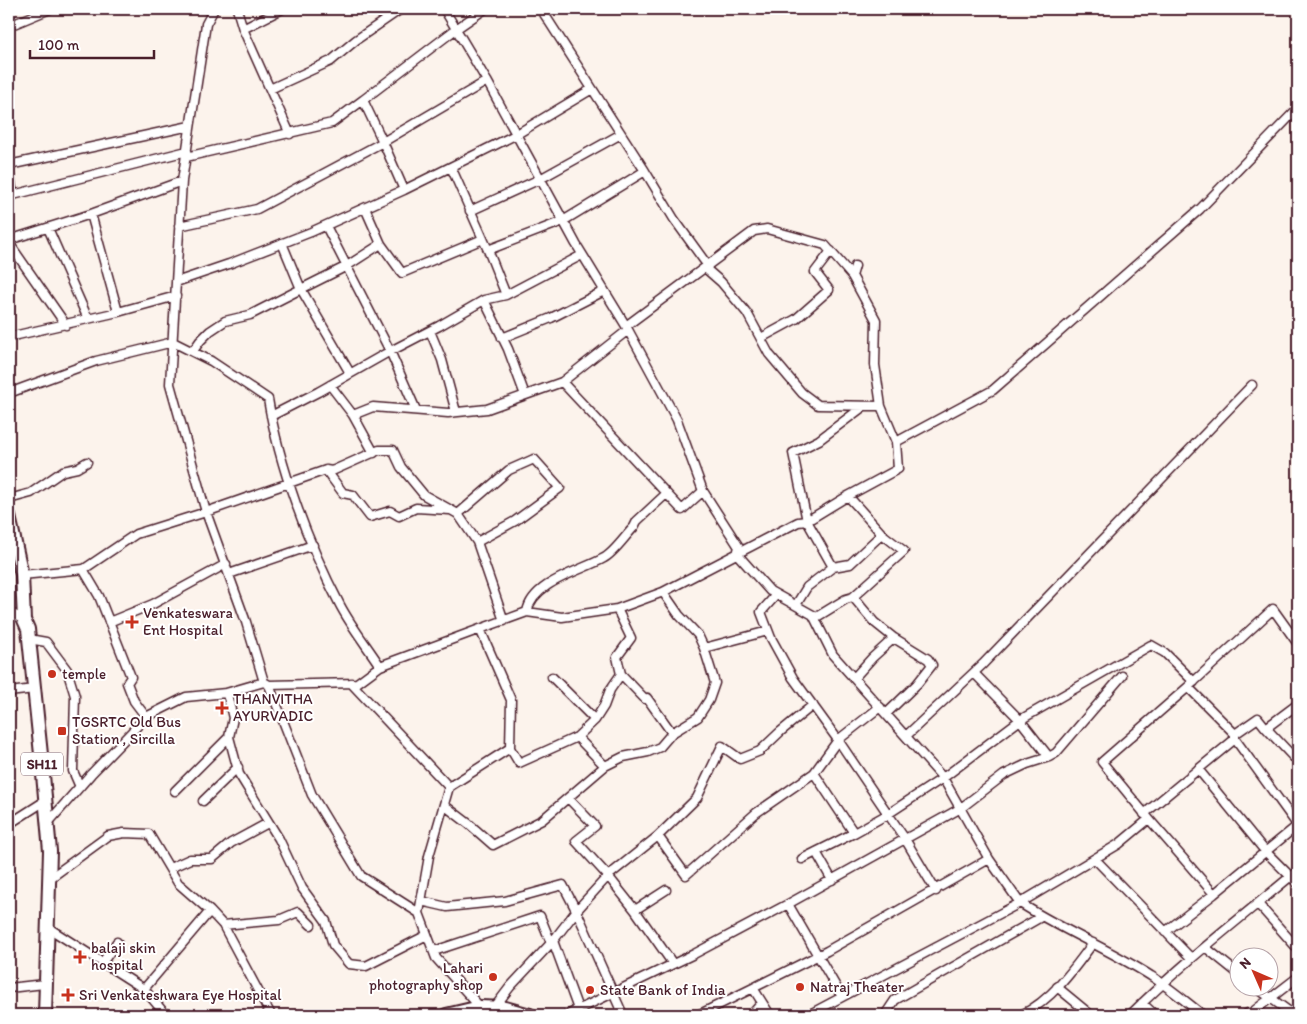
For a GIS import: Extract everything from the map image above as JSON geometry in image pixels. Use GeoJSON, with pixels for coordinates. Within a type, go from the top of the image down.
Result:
{"type":"FeatureCollection","features":[{"type":"Feature","properties":{"kind":"main road","name":"SH11"},"geometry":{"type":"LineString","coordinates":[[9,516],[22,575],[24,620],[28,629],[50,851],[44,984],[45,1015]]}},
{"type":"Feature","properties":{"kind":"main road"},"geometry":{"type":"LineString","coordinates":[[446,1015],[505,1008],[530,1015]]}},
{"type":"Feature","properties":{"kind":"street"},"geometry":{"type":"LineString","coordinates":[[9,26],[50,9]]}},
{"type":"Feature","properties":{"kind":"street"},"geometry":{"type":"LineString","coordinates":[[214,9],[206,24],[182,181],[170,384],[206,512],[226,564],[266,683],[312,795],[361,876],[419,913]]}},
{"type":"Feature","properties":{"kind":"street"},"geometry":{"type":"LineString","coordinates":[[238,9],[243,29],[290,134]]}},
{"type":"Feature","properties":{"kind":"street"},"geometry":{"type":"LineString","coordinates":[[243,29],[282,9]]}},
{"type":"Feature","properties":{"kind":"street"},"geometry":{"type":"LineString","coordinates":[[270,90],[332,61],[356,40],[401,9]]}},
{"type":"Feature","properties":{"kind":"street"},"geometry":{"type":"LineString","coordinates":[[444,9],[487,81],[582,255],[627,328],[677,420],[703,491],[739,547],[737,554]]}},
{"type":"Feature","properties":{"kind":"street"},"geometry":{"type":"LineString","coordinates":[[9,170],[11,196],[186,154],[290,134],[332,123],[485,9]]}},
{"type":"Feature","properties":{"kind":"street"},"geometry":{"type":"LineString","coordinates":[[541,9],[706,267],[747,313],[769,354],[802,393],[818,406],[881,406]]}},
{"type":"Feature","properties":{"kind":"street"},"geometry":{"type":"LineString","coordinates":[[179,226],[257,209],[383,142],[487,81]]}},
{"type":"Feature","properties":{"kind":"street"},"geometry":{"type":"LineString","coordinates":[[176,282],[282,244],[404,190],[515,134],[592,89]]}},
{"type":"Feature","properties":{"kind":"street"},"geometry":{"type":"LineString","coordinates":[[362,100],[404,190]]}},
{"type":"Feature","properties":{"kind":"street"},"geometry":{"type":"LineString","coordinates":[[896,442],[993,390],[1200,209],[1298,108]]}},
{"type":"Feature","properties":{"kind":"street"},"geometry":{"type":"LineString","coordinates":[[9,165],[190,126]]}},
{"type":"Feature","properties":{"kind":"street"},"geometry":{"type":"LineString","coordinates":[[470,212],[540,179],[621,134]]}},
{"type":"Feature","properties":{"kind":"street"},"geometry":{"type":"LineString","coordinates":[[450,167],[488,250],[506,295]]}},
{"type":"Feature","properties":{"kind":"street"},"geometry":{"type":"LineString","coordinates":[[488,250],[563,221],[646,171]]}},
{"type":"Feature","properties":{"kind":"street"},"geometry":{"type":"LineString","coordinates":[[66,325],[9,242],[182,181]]}},
{"type":"Feature","properties":{"kind":"street"},"geometry":{"type":"LineString","coordinates":[[365,208],[381,244],[402,273],[483,239]]}},
{"type":"Feature","properties":{"kind":"street"},"geometry":{"type":"LineString","coordinates":[[90,214],[118,312]]}},
{"type":"Feature","properties":{"kind":"street"},"geometry":{"type":"LineString","coordinates":[[326,226],[390,351],[416,410]]}},
{"type":"Feature","properties":{"kind":"street"},"geometry":{"type":"LineString","coordinates":[[48,228],[88,320]]}},
{"type":"Feature","properties":{"kind":"street"},"geometry":{"type":"LineString","coordinates":[[47,824],[146,717],[186,697],[227,693],[266,683],[357,683],[380,666],[527,612],[562,617],[617,609],[663,592],[798,522],[807,521],[898,469],[896,442],[881,406],[875,365],[876,320],[852,276],[826,245],[767,229],[754,230],[627,328],[562,382],[487,409],[448,413],[374,407],[353,415]]}},
{"type":"Feature","properties":{"kind":"street"},"geometry":{"type":"LineString","coordinates":[[282,244],[301,288],[350,374]]}},
{"type":"Feature","properties":{"kind":"street"},"geometry":{"type":"LineString","coordinates":[[193,351],[210,331],[225,321],[250,315],[347,266],[381,244]]}},
{"type":"Feature","properties":{"kind":"street"},"geometry":{"type":"LineString","coordinates":[[761,338],[796,319],[829,290],[814,272],[830,251]]}},
{"type":"Feature","properties":{"kind":"street"},"geometry":{"type":"LineString","coordinates":[[271,416],[484,300],[506,295],[582,255]]}},
{"type":"Feature","properties":{"kind":"street"},"geometry":{"type":"LineString","coordinates":[[852,276],[855,266]]}},
{"type":"Feature","properties":{"kind":"street"},"geometry":{"type":"LineString","coordinates":[[502,338],[551,318],[604,290]]}},
{"type":"Feature","properties":{"kind":"street"},"geometry":{"type":"LineString","coordinates":[[9,337],[88,320],[176,296]]}},
{"type":"Feature","properties":{"kind":"street"},"geometry":{"type":"LineString","coordinates":[[484,300],[525,395]]}},
{"type":"Feature","properties":{"kind":"street"},"geometry":{"type":"LineString","coordinates":[[430,331],[442,360],[456,412]]}},
{"type":"Feature","properties":{"kind":"street"},"geometry":{"type":"LineString","coordinates":[[9,393],[96,361],[173,342],[193,351],[268,399],[289,483],[313,545],[340,605],[380,666]]}},
{"type":"Feature","properties":{"kind":"street"},"geometry":{"type":"LineString","coordinates":[[562,382],[682,510],[703,491]]}},
{"type":"Feature","properties":{"kind":"street"},"geometry":{"type":"LineString","coordinates":[[330,385],[353,415],[374,453]]}},
{"type":"Feature","properties":{"kind":"street"},"geometry":{"type":"LineString","coordinates":[[906,736],[974,673],[1252,385]]}},
{"type":"Feature","properties":{"kind":"street"},"geometry":{"type":"LineString","coordinates":[[833,567],[807,521],[793,454],[819,440],[864,406]]}},
{"type":"Feature","properties":{"kind":"street"},"geometry":{"type":"LineString","coordinates":[[22,575],[83,569],[136,534],[326,470],[332,471],[379,450],[393,450],[401,467],[424,495],[456,512],[478,542],[504,621]]}},
{"type":"Feature","properties":{"kind":"street"},"geometry":{"type":"LineString","coordinates":[[326,470],[344,493],[353,495],[370,516],[390,511],[399,516],[416,508],[456,512],[509,470],[534,459],[560,488],[515,521],[478,542]]}},
{"type":"Feature","properties":{"kind":"street"},"geometry":{"type":"LineString","coordinates":[[9,499],[31,493],[63,471],[77,468],[87,462]]}},
{"type":"Feature","properties":{"kind":"street"},"geometry":{"type":"LineString","coordinates":[[527,612],[529,602],[551,582],[607,557],[634,527],[637,521],[666,494]]}},
{"type":"Feature","properties":{"kind":"street"},"geometry":{"type":"LineString","coordinates":[[815,618],[846,599],[853,598],[904,551],[882,534],[848,496]]}},
{"type":"Feature","properties":{"kind":"street"},"geometry":{"type":"LineString","coordinates":[[796,605],[807,587],[833,567],[850,564],[882,534]]}},
{"type":"Feature","properties":{"kind":"street"},"geometry":{"type":"LineString","coordinates":[[229,574],[313,545]]}},
{"type":"Feature","properties":{"kind":"street"},"geometry":{"type":"LineString","coordinates":[[737,554],[770,591],[813,615],[834,655],[943,778],[989,859],[1020,903],[1041,917],[1094,943],[1162,983],[1203,1015]]}},
{"type":"Feature","properties":{"kind":"street"},"geometry":{"type":"LineString","coordinates":[[109,622],[153,604],[226,564]]}},
{"type":"Feature","properties":{"kind":"street"},"geometry":{"type":"LineString","coordinates":[[83,569],[99,596],[131,678],[127,683],[134,701],[146,717]]}},
{"type":"Feature","properties":{"kind":"street"},"geometry":{"type":"LineString","coordinates":[[444,805],[493,845],[542,820],[605,766],[623,757],[648,752],[660,747],[672,733],[698,717],[709,700],[715,683],[698,635],[679,615],[663,592]]}},
{"type":"Feature","properties":{"kind":"street"},"geometry":{"type":"LineString","coordinates":[[776,595],[761,612],[768,631],[793,678],[838,740],[905,839],[936,891]]}},
{"type":"Feature","properties":{"kind":"street"},"geometry":{"type":"LineString","coordinates":[[658,836],[686,874],[756,813],[814,772],[838,740],[883,711],[917,684],[932,665],[928,659],[894,638],[874,622],[853,598]]}},
{"type":"Feature","properties":{"kind":"street"},"geometry":{"type":"LineString","coordinates":[[617,609],[631,638],[617,657],[621,674],[645,699],[647,698],[672,733]]}},
{"type":"Feature","properties":{"kind":"street"},"geometry":{"type":"LineString","coordinates":[[1214,894],[1146,817],[1102,762],[1191,685],[1273,610],[1298,644]]}},
{"type":"Feature","properties":{"kind":"street"},"geometry":{"type":"LineString","coordinates":[[9,612],[24,620]]}},
{"type":"Feature","properties":{"kind":"street"},"geometry":{"type":"LineString","coordinates":[[480,629],[511,700],[510,748],[519,763],[577,737],[595,720],[604,706],[610,690],[621,674]]}},
{"type":"Feature","properties":{"kind":"street"},"geometry":{"type":"LineString","coordinates":[[704,648],[768,631]]}},
{"type":"Feature","properties":{"kind":"street"},"geometry":{"type":"LineString","coordinates":[[854,678],[894,638]]}},
{"type":"Feature","properties":{"kind":"street"},"geometry":{"type":"LineString","coordinates":[[29,639],[46,642],[67,670],[75,696],[73,771],[80,787]]}},
{"type":"Feature","properties":{"kind":"street"},"geometry":{"type":"LineString","coordinates":[[802,859],[888,814],[943,778],[1020,720],[1151,645],[1165,653],[1235,736],[1298,825],[1165,932]]}},
{"type":"Feature","properties":{"kind":"street"},"geometry":{"type":"LineString","coordinates":[[974,673],[1020,720],[1049,757]]}},
{"type":"Feature","properties":{"kind":"street"},"geometry":{"type":"LineString","coordinates":[[567,1015],[674,964],[788,904],[961,808],[1004,775],[1056,753],[1122,676]]}},
{"type":"Feature","properties":{"kind":"street"},"geometry":{"type":"LineString","coordinates":[[552,677],[595,720]]}},
{"type":"Feature","properties":{"kind":"street"},"geometry":{"type":"LineString","coordinates":[[351,683],[449,787]]}},
{"type":"Feature","properties":{"kind":"street"},"geometry":{"type":"LineString","coordinates":[[9,692],[34,689]]}},
{"type":"Feature","properties":{"kind":"street"},"geometry":{"type":"LineString","coordinates":[[227,693],[233,718],[229,737],[239,774],[279,839],[302,888],[326,921],[333,945],[349,964],[366,966],[427,935]]}},
{"type":"Feature","properties":{"kind":"street"},"geometry":{"type":"LineString","coordinates":[[1266,728],[1298,704]]}},
{"type":"Feature","properties":{"kind":"street"},"geometry":{"type":"LineString","coordinates":[[510,748],[449,787],[429,856],[419,913],[436,958],[487,1009],[552,942],[608,876],[658,836],[697,798],[722,746],[740,759],[760,751],[813,705]]}},
{"type":"Feature","properties":{"kind":"street"},"geometry":{"type":"LineString","coordinates":[[808,1015],[1020,903],[1119,844],[1235,736],[1258,718],[1298,762]]}},
{"type":"Feature","properties":{"kind":"street"},"geometry":{"type":"LineString","coordinates":[[175,791],[229,737]]}},
{"type":"Feature","properties":{"kind":"street"},"geometry":{"type":"LineString","coordinates":[[577,737],[605,766]]}},
{"type":"Feature","properties":{"kind":"street"},"geometry":{"type":"LineString","coordinates":[[203,801],[238,767]]}},
{"type":"Feature","properties":{"kind":"street"},"geometry":{"type":"LineString","coordinates":[[1198,770],[1265,851],[1295,874],[1298,884]]}},
{"type":"Feature","properties":{"kind":"street"},"geometry":{"type":"LineString","coordinates":[[814,772],[854,833]]}},
{"type":"Feature","properties":{"kind":"street"},"geometry":{"type":"LineString","coordinates":[[568,798],[595,826],[576,841],[608,876],[674,964]]}},
{"type":"Feature","properties":{"kind":"street"},"geometry":{"type":"LineString","coordinates":[[9,824],[45,801]]}},
{"type":"Feature","properties":{"kind":"street"},"geometry":{"type":"LineString","coordinates":[[170,868],[190,859],[212,859],[231,843],[268,823]]}},
{"type":"Feature","properties":{"kind":"street"},"geometry":{"type":"LineString","coordinates":[[48,880],[108,836],[124,833],[149,834],[178,883],[210,910],[223,925],[271,1015]]}},
{"type":"Feature","properties":{"kind":"street"},"geometry":{"type":"LineString","coordinates":[[816,852],[832,880]]}},
{"type":"Feature","properties":{"kind":"street"},"geometry":{"type":"LineString","coordinates":[[698,1015],[818,956],[936,891],[989,859]]}},
{"type":"Feature","properties":{"kind":"street"},"geometry":{"type":"LineString","coordinates":[[1095,859],[1191,958]]}},
{"type":"Feature","properties":{"kind":"street"},"geometry":{"type":"LineString","coordinates":[[1130,1015],[1162,983],[1191,958],[1295,874]]}},
{"type":"Feature","properties":{"kind":"street"},"geometry":{"type":"LineString","coordinates":[[421,901],[447,907],[496,902],[563,886],[577,912],[623,1015]]}},
{"type":"Feature","properties":{"kind":"street"},"geometry":{"type":"LineString","coordinates":[[635,910],[666,890]]}},
{"type":"Feature","properties":{"kind":"street"},"geometry":{"type":"LineString","coordinates":[[788,904],[842,997]]}},
{"type":"Feature","properties":{"kind":"street"},"geometry":{"type":"LineString","coordinates":[[1258,904],[1298,949]]}},
{"type":"Feature","properties":{"kind":"street"},"geometry":{"type":"LineString","coordinates":[[144,989],[210,910]]}},
{"type":"Feature","properties":{"kind":"street"},"geometry":{"type":"LineString","coordinates":[[223,925],[279,920],[298,912],[311,925]]}},
{"type":"Feature","properties":{"kind":"street"},"geometry":{"type":"LineString","coordinates":[[434,952],[540,916],[578,1009]]}},
{"type":"Feature","properties":{"kind":"street"},"geometry":{"type":"LineString","coordinates":[[885,1015],[895,1000],[1041,917]]}},
{"type":"Feature","properties":{"kind":"street"},"geometry":{"type":"LineString","coordinates":[[47,927],[144,989],[166,1015]]}},
{"type":"Feature","properties":{"kind":"street"},"geometry":{"type":"LineString","coordinates":[[102,963],[117,942]]}},
{"type":"Feature","properties":{"kind":"street"},"geometry":{"type":"LineString","coordinates":[[1021,1015],[1030,1011],[1058,987],[1094,943]]}},
{"type":"Feature","properties":{"kind":"street"},"geometry":{"type":"LineString","coordinates":[[1204,947],[1230,967]]}},
{"type":"Feature","properties":{"kind":"street"},"geometry":{"type":"LineString","coordinates":[[1249,1015],[1298,977]]}},
{"type":"Feature","properties":{"kind":"street"},"geometry":{"type":"LineString","coordinates":[[9,988],[44,984]]}},
{"type":"Feature","properties":{"kind":"street"},"geometry":{"type":"LineString","coordinates":[[1058,987],[1090,1015]]}},
{"type":"Feature","properties":{"kind":"street"},"geometry":{"type":"LineString","coordinates":[[753,988],[770,1015]]}},
{"type":"Feature","properties":{"kind":"street"},"geometry":{"type":"LineString","coordinates":[[1265,996],[1294,1015]]}},
{"type":"Feature","properties":{"kind":"street"},"geometry":{"type":"LineString","coordinates":[[751,1015],[762,1003]]}},
{"type":"Feature","properties":{"kind":"street"},"geometry":{"type":"LineString","coordinates":[[1142,1004],[1154,1015]]}},
{"type":"Feature","properties":{"kind":"place","name":"Venkateswara Ent Hospital"},"geometry":{"type":"Point","coordinates":[132,622]}},
{"type":"Feature","properties":{"kind":"place","name":"temple"},"geometry":{"type":"Point","coordinates":[52,674]}},
{"type":"Feature","properties":{"kind":"place","name":"THANVITHA AYURVADIC"},"geometry":{"type":"Point","coordinates":[222,708]}},
{"type":"Feature","properties":{"kind":"place","name":"TGSRTC Old Bus Station , Sircilla"},"geometry":{"type":"Point","coordinates":[62,731]}},
{"type":"Feature","properties":{"kind":"place","name":"balaji skin hospital"},"geometry":{"type":"Point","coordinates":[80,957]}},
{"type":"Feature","properties":{"kind":"place","name":"Lahari photography shop"},"geometry":{"type":"Point","coordinates":[493,977]}},
{"type":"Feature","properties":{"kind":"place","name":"Natraj Theater"},"geometry":{"type":"Point","coordinates":[800,987]}},
{"type":"Feature","properties":{"kind":"place","name":"State Bank of India"},"geometry":{"type":"Point","coordinates":[590,990]}},
{"type":"Feature","properties":{"kind":"place","name":"Sri Venkateshwara Eye Hospital"},"geometry":{"type":"Point","coordinates":[68,995]}}]}
